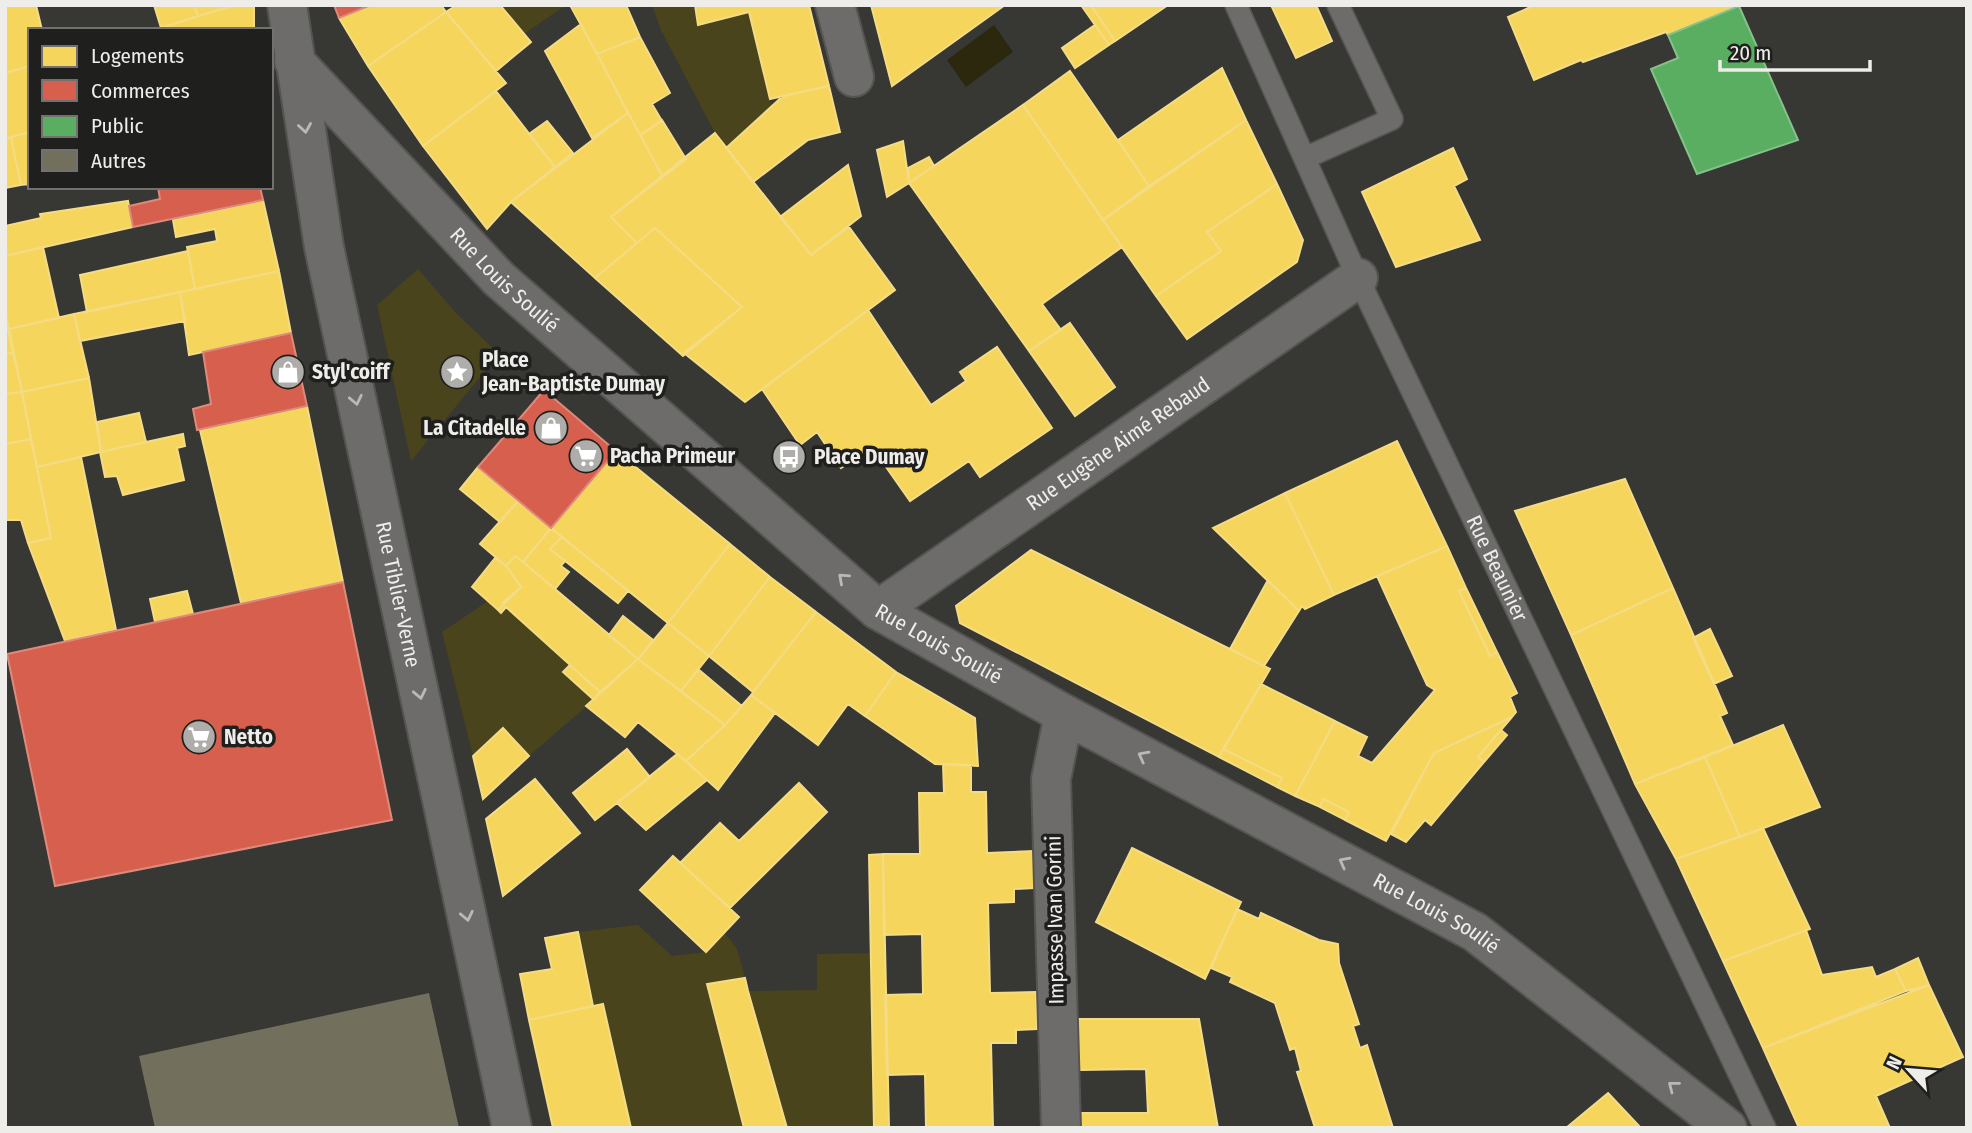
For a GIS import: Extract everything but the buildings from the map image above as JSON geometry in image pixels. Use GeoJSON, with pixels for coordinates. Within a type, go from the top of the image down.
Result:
{"type":"FeatureCollection","features":[{"type":"Feature","properties":{"kind":"street"},"geometry":{"type":"LineString","coordinates":[[287,5],[294,61]]}},
{"type":"Feature","properties":{"kind":"street"},"geometry":{"type":"LineString","coordinates":[[835,5],[854,76]]}},
{"type":"Feature","properties":{"kind":"street","name":"Rue Louis Soulié"},"geometry":{"type":"LineString","coordinates":[[294,61],[499,279],[878,610],[1063,714],[1475,932],[1727,1128]]}},
{"type":"Feature","properties":{"kind":"street","name":"Rue Tiblier-Verne"},"geometry":{"type":"LineString","coordinates":[[294,61],[324,247],[512,1128]]}},
{"type":"Feature","properties":{"kind":"street","name":"Rue Eugène Aimé Rebaud"},"geometry":{"type":"LineString","coordinates":[[878,610],[1358,278]]}},
{"type":"Feature","properties":{"kind":"street","name":"Impasse Ivan Gorini"},"geometry":{"type":"LineString","coordinates":[[1060,1128],[1051,779],[1063,714]]}},
{"type":"Feature","properties":{"kind":"lane","name":"Rue Beaunier"},"geometry":{"type":"LineString","coordinates":[[1236,5],[1358,278],[1765,1128]]}},
{"type":"Feature","properties":{"kind":"lane"},"geometry":{"type":"LineString","coordinates":[[1305,158],[1392,119],[1338,5]]}},
{"type":"Feature","properties":{"kind":"shaded area"},"geometry":{"type":"Polygon","coordinates":[[[500,5],[566,5],[524,34],[500,5]]]}},
{"type":"Feature","properties":{"kind":"shaded area"},"geometry":{"type":"Polygon","coordinates":[[[652,5],[695,5],[698,25],[749,12],[772,107],[726,148],[715,133],[661,30],[652,5]]]}},
{"type":"Feature","properties":{"kind":"shaded area"},"geometry":{"type":"Polygon","coordinates":[[[994,25],[1013,52],[966,87],[947,60],[994,25]]]}},
{"type":"Feature","properties":{"kind":"shaded area"},"geometry":{"type":"Polygon","coordinates":[[[418,269],[456,313],[499,354],[411,461],[377,305],[418,269]]]}},
{"type":"Feature","properties":{"kind":"shaded area"},"geometry":{"type":"Polygon","coordinates":[[[488,601],[501,612],[506,607],[570,665],[564,672],[594,700],[529,756],[503,728],[473,756],[442,632],[488,601]]]}},
{"type":"Feature","properties":{"kind":"shaded area"},"geometry":{"type":"Polygon","coordinates":[[[638,925],[672,956],[706,952],[725,933],[737,949],[745,978],[708,984],[744,1128],[631,1128],[603,1004],[593,1006],[578,932],[638,925]]]}},
{"type":"Feature","properties":{"kind":"shaded area"},"geometry":{"type":"Polygon","coordinates":[[[871,953],[874,1128],[787,1128],[748,991],[817,990],[817,954],[871,953]]]}},
{"type":"Feature","properties":{"kind":"place","name":"Styl'coiff"},"geometry":{"type":"Point","coordinates":[288,372]}},
{"type":"Feature","properties":{"kind":"place","name":"Place Jean-Baptiste Dumay"},"geometry":{"type":"Point","coordinates":[457,372]}},
{"type":"Feature","properties":{"kind":"place","name":"La Citadelle"},"geometry":{"type":"Point","coordinates":[551,428]}},
{"type":"Feature","properties":{"kind":"place","name":"Pacha Primeur"},"geometry":{"type":"Point","coordinates":[586,456]}},
{"type":"Feature","properties":{"kind":"place","name":"Place Dumay"},"geometry":{"type":"Point","coordinates":[789,457]}},
{"type":"Feature","properties":{"kind":"place","name":"Netto"},"geometry":{"type":"Point","coordinates":[199,737]}}]}
